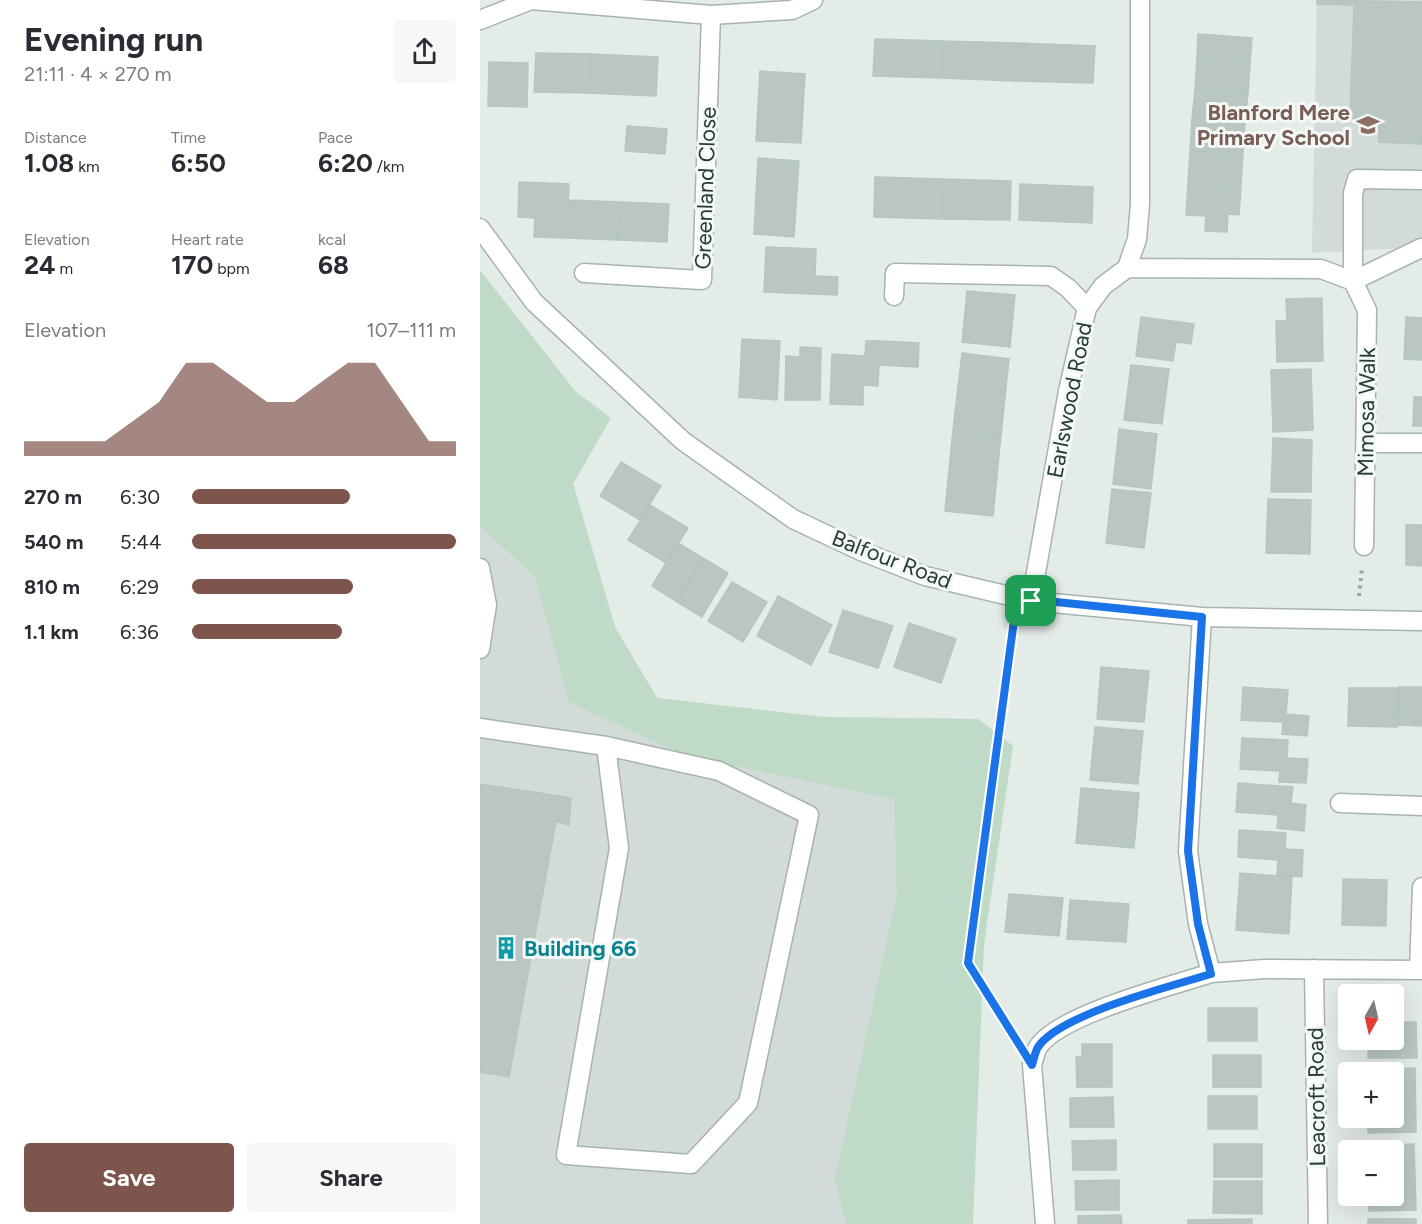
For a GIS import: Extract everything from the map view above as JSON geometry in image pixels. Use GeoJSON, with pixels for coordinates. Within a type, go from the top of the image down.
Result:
{"type":"FeatureCollection","features":[{"type":"Feature","properties":{"kind":"street"},"geometry":{"type":"LineString","coordinates":[[480,20],[531,0],[711,15],[792,10],[813,0]]}},
{"type":"Feature","properties":{"kind":"street"},"geometry":{"type":"LineString","coordinates":[[1140,0],[1140,204],[1137,239],[1127,268],[1321,269],[1353,281],[1422,248]]}},
{"type":"Feature","properties":{"kind":"street","name":"Greenland Close"},"geometry":{"type":"LineString","coordinates":[[584,273],[702,280],[711,15]]}},
{"type":"Feature","properties":{"kind":"street"},"geometry":{"type":"LineString","coordinates":[[1353,281],[1353,193],[1357,179],[1422,180]]}},
{"type":"Feature","properties":{"kind":"street","name":"Balfour Road"},"geometry":{"type":"LineString","coordinates":[[480,228],[534,302],[674,433],[793,519],[861,551],[926,576],[1024,600],[1202,617],[1422,621]]}},
{"type":"Feature","properties":{"kind":"street","name":"Earlswood Road"},"geometry":{"type":"LineString","coordinates":[[1024,600],[1087,308],[1103,286],[1127,268]]}},
{"type":"Feature","properties":{"kind":"street"},"geometry":{"type":"LineString","coordinates":[[894,296],[895,273],[1051,276],[1068,288],[1087,308]]}},
{"type":"Feature","properties":{"kind":"street","name":"Mimosa Walk"},"geometry":{"type":"LineString","coordinates":[[1353,281],[1367,310],[1364,546]]}},
{"type":"Feature","properties":{"kind":"street"},"geometry":{"type":"LineString","coordinates":[[1366,443],[1422,443]]}},
{"type":"Feature","properties":{"kind":"street"},"geometry":{"type":"LineString","coordinates":[[480,568],[487,605],[480,650]]}},
{"type":"Feature","properties":{"kind":"street"},"geometry":{"type":"LineString","coordinates":[[1202,617],[1188,851],[1198,924],[1211,974]]}},
{"type":"Feature","properties":{"kind":"street"},"geometry":{"type":"LineString","coordinates":[[480,728],[606,746],[719,771],[809,815],[748,1103],[691,1164],[566,1155],[619,848],[606,746]]}},
{"type":"Feature","properties":{"kind":"street"},"geometry":{"type":"LineString","coordinates":[[1340,803],[1422,806]]}},
{"type":"Feature","properties":{"kind":"street"},"geometry":{"type":"LineString","coordinates":[[1045,1223],[1032,1065],[1038,1047],[1058,1030],[1098,1009],[1211,974],[1264,969],[1420,970],[1422,887]]}},
{"type":"Feature","properties":{"kind":"street","name":"Leacroft Road"},"geometry":{"type":"LineString","coordinates":[[1314,969],[1318,1224]]}},
{"type":"Feature","properties":{"kind":"path"},"geometry":{"type":"LineString","coordinates":[[1357,621],[1364,546]]}},
{"type":"Feature","properties":{"kind":"path"},"geometry":{"type":"LineString","coordinates":[[1024,600],[968,963],[1032,1065]]}},
{"type":"Feature","properties":{"kind":"shaded area","name":"Blanford Mere Primary School"},"geometry":{"type":"Polygon","coordinates":[[[1317,0],[1422,0],[1422,247],[1312,253],[1317,0]]]}},
{"type":"Feature","properties":{"kind":"shaded area"},"geometry":{"type":"Polygon","coordinates":[[[480,459],[573,483],[615,627],[657,698],[824,717],[978,719],[927,1224],[480,1224],[480,459]]]}},
{"type":"Feature","properties":{"kind":"green space"},"geometry":{"type":"Polygon","coordinates":[[[480,270],[576,392],[611,418],[573,484],[615,627],[657,698],[824,717],[978,719],[1013,746],[984,945],[973,1224],[846,1224],[835,1179],[897,894],[894,799],[687,756],[569,702],[535,577],[480,526],[480,270]]]}},
{"type":"Feature","properties":{"kind":"building"},"geometry":{"type":"Polygon","coordinates":[[[1317,0],[1422,2],[1422,144],[1379,142],[1379,119],[1350,118],[1354,5],[1317,4],[1317,0]]]}},
{"type":"Feature","properties":{"kind":"building"},"geometry":{"type":"Polygon","coordinates":[[[1198,34],[1252,38],[1250,63],[1197,59],[1198,34]]]}},
{"type":"Feature","properties":{"kind":"building"},"geometry":{"type":"Polygon","coordinates":[[[875,39],[943,41],[942,78],[873,76],[875,39]]]}},
{"type":"Feature","properties":{"kind":"building"},"geometry":{"type":"Polygon","coordinates":[[[943,41],[1017,43],[1015,81],[942,78],[943,41]]]}},
{"type":"Feature","properties":{"kind":"building"},"geometry":{"type":"Polygon","coordinates":[[[1017,43],[1095,46],[1093,83],[1015,81],[1017,43]]]}},
{"type":"Feature","properties":{"kind":"building"},"geometry":{"type":"Polygon","coordinates":[[[536,53],[591,54],[589,93],[534,92],[536,53]]]}},
{"type":"Feature","properties":{"kind":"building"},"geometry":{"type":"Polygon","coordinates":[[[591,54],[658,57],[656,96],[589,93],[591,54]]]}},
{"type":"Feature","properties":{"kind":"building"},"geometry":{"type":"Polygon","coordinates":[[[1197,59],[1250,63],[1248,93],[1195,89],[1197,59]]]}},
{"type":"Feature","properties":{"kind":"building"},"geometry":{"type":"Polygon","coordinates":[[[489,62],[528,63],[527,107],[488,106],[489,62]]]}},
{"type":"Feature","properties":{"kind":"building"},"geometry":{"type":"Polygon","coordinates":[[[760,71],[805,74],[801,143],[756,141],[760,71]]]}},
{"type":"Feature","properties":{"kind":"building"},"geometry":{"type":"Polygon","coordinates":[[[1195,89],[1248,93],[1245,123],[1192,119],[1195,89]]]}},
{"type":"Feature","properties":{"kind":"building"},"geometry":{"type":"Polygon","coordinates":[[[1192,119],[1245,123],[1243,154],[1190,150],[1192,119]]]}},
{"type":"Feature","properties":{"kind":"building"},"geometry":{"type":"Polygon","coordinates":[[[627,126],[667,129],[665,154],[625,151],[627,126]]]}},
{"type":"Feature","properties":{"kind":"building"},"geometry":{"type":"Polygon","coordinates":[[[1190,150],[1243,154],[1241,186],[1188,183],[1190,150]]]}},
{"type":"Feature","properties":{"kind":"building"},"geometry":{"type":"Polygon","coordinates":[[[758,158],[799,161],[794,237],[754,234],[758,158]]]}},
{"type":"Feature","properties":{"kind":"building"},"geometry":{"type":"Polygon","coordinates":[[[875,177],[943,179],[942,219],[874,217],[875,177]]]}},
{"type":"Feature","properties":{"kind":"building"},"geometry":{"type":"Polygon","coordinates":[[[943,179],[1011,181],[1010,220],[942,219],[943,179]]]}},
{"type":"Feature","properties":{"kind":"building"},"geometry":{"type":"Polygon","coordinates":[[[519,182],[569,184],[567,238],[534,237],[535,218],[518,217],[519,182]]]}},
{"type":"Feature","properties":{"kind":"building"},"geometry":{"type":"Polygon","coordinates":[[[1188,183],[1241,186],[1239,215],[1228,214],[1227,232],[1205,231],[1206,216],[1186,215],[1188,183]]]}},
{"type":"Feature","properties":{"kind":"building"},"geometry":{"type":"Polygon","coordinates":[[[1020,184],[1093,187],[1092,223],[1019,220],[1020,184]]]}},
{"type":"Feature","properties":{"kind":"building"},"geometry":{"type":"Polygon","coordinates":[[[569,200],[620,202],[618,240],[567,238],[569,200]]]}},
{"type":"Feature","properties":{"kind":"building"},"geometry":{"type":"Polygon","coordinates":[[[620,202],[669,204],[667,242],[618,240],[620,202]]]}},
{"type":"Feature","properties":{"kind":"building"},"geometry":{"type":"Polygon","coordinates":[[[766,247],[816,249],[815,276],[838,277],[837,295],[764,292],[766,247]]]}},
{"type":"Feature","properties":{"kind":"building"},"geometry":{"type":"Polygon","coordinates":[[[967,291],[1015,295],[1010,347],[962,342],[967,291]]]}},
{"type":"Feature","properties":{"kind":"building"},"geometry":{"type":"Polygon","coordinates":[[[1322,298],[1323,361],[1277,362],[1276,321],[1287,321],[1286,299],[1322,298]]]}},
{"type":"Feature","properties":{"kind":"building"},"geometry":{"type":"Polygon","coordinates":[[[1141,317],[1194,324],[1191,344],[1176,342],[1173,361],[1136,356],[1141,317]]]}},
{"type":"Feature","properties":{"kind":"building"},"geometry":{"type":"Polygon","coordinates":[[[1406,317],[1422,318],[1422,360],[1404,359],[1406,317]]]}},
{"type":"Feature","properties":{"kind":"building"},"geometry":{"type":"Polygon","coordinates":[[[742,339],[780,341],[777,400],[739,397],[742,339]]]}},
{"type":"Feature","properties":{"kind":"building"},"geometry":{"type":"Polygon","coordinates":[[[866,341],[880,341],[878,386],[863,385],[863,405],[830,404],[832,354],[865,356],[866,341]]]}},
{"type":"Feature","properties":{"kind":"building"},"geometry":{"type":"Polygon","coordinates":[[[880,341],[919,343],[918,367],[879,365],[880,341]]]}},
{"type":"Feature","properties":{"kind":"building"},"geometry":{"type":"Polygon","coordinates":[[[800,347],[821,348],[820,400],[785,400],[786,356],[800,357],[800,347]]]}},
{"type":"Feature","properties":{"kind":"building"},"geometry":{"type":"Polygon","coordinates":[[[962,353],[1009,359],[1001,435],[953,430],[962,353]]]}},
{"type":"Feature","properties":{"kind":"building"},"geometry":{"type":"Polygon","coordinates":[[[1131,365],[1169,369],[1162,424],[1124,420],[1131,365]]]}},
{"type":"Feature","properties":{"kind":"building"},"geometry":{"type":"Polygon","coordinates":[[[1311,369],[1313,430],[1273,432],[1271,370],[1311,369]]]}},
{"type":"Feature","properties":{"kind":"building"},"geometry":{"type":"Polygon","coordinates":[[[1414,397],[1422,397],[1422,426],[1413,426],[1414,397]]]}},
{"type":"Feature","properties":{"kind":"building"},"geometry":{"type":"Polygon","coordinates":[[[1119,429],[1157,434],[1151,489],[1113,484],[1119,429]]]}},
{"type":"Feature","properties":{"kind":"building"},"geometry":{"type":"Polygon","coordinates":[[[953,430],[1001,435],[993,516],[945,511],[953,430]]]}},
{"type":"Feature","properties":{"kind":"building"},"geometry":{"type":"Polygon","coordinates":[[[1273,438],[1312,440],[1311,492],[1271,492],[1273,438]]]}},
{"type":"Feature","properties":{"kind":"building"},"geometry":{"type":"Polygon","coordinates":[[[621,462],[661,486],[640,520],[600,496],[621,462]]]}},
{"type":"Feature","properties":{"kind":"building"},"geometry":{"type":"Polygon","coordinates":[[[1112,489],[1151,493],[1144,548],[1106,543],[1112,489]]]}},
{"type":"Feature","properties":{"kind":"building"},"geometry":{"type":"Polygon","coordinates":[[[1268,499],[1311,500],[1310,554],[1266,553],[1268,499]]]}},
{"type":"Feature","properties":{"kind":"building"},"geometry":{"type":"Polygon","coordinates":[[[650,505],[688,528],[666,563],[628,540],[650,505]]]}},
{"type":"Feature","properties":{"kind":"building"},"geometry":{"type":"Polygon","coordinates":[[[1406,525],[1422,525],[1422,566],[1406,565],[1406,525]]]}},
{"type":"Feature","properties":{"kind":"building"},"geometry":{"type":"Polygon","coordinates":[[[678,543],[703,558],[677,602],[652,586],[678,543]]]}},
{"type":"Feature","properties":{"kind":"building"},"geometry":{"type":"Polygon","coordinates":[[[703,558],[728,573],[702,617],[677,602],[703,558]]]}},
{"type":"Feature","properties":{"kind":"building"},"geometry":{"type":"Polygon","coordinates":[[[732,582],[767,602],[743,642],[708,621],[732,582]]]}},
{"type":"Feature","properties":{"kind":"building"},"geometry":{"type":"Polygon","coordinates":[[[778,596],[832,625],[811,665],[757,636],[778,596]]]}},
{"type":"Feature","properties":{"kind":"building"},"geometry":{"type":"Polygon","coordinates":[[[843,610],[893,626],[878,668],[829,652],[843,610]]]}},
{"type":"Feature","properties":{"kind":"building"},"geometry":{"type":"Polygon","coordinates":[[[909,623],[956,639],[941,683],[894,667],[909,623]]]}},
{"type":"Feature","properties":{"kind":"building"},"geometry":{"type":"Polygon","coordinates":[[[1101,667],[1149,671],[1144,722],[1097,719],[1101,667]]]}},
{"type":"Feature","properties":{"kind":"building"},"geometry":{"type":"Polygon","coordinates":[[[1243,687],[1288,690],[1286,714],[1309,716],[1307,736],[1282,734],[1283,722],[1241,720],[1243,687]]]}},
{"type":"Feature","properties":{"kind":"building"},"geometry":{"type":"Polygon","coordinates":[[[1399,687],[1422,687],[1422,726],[1398,725],[1399,687]]]}},
{"type":"Feature","properties":{"kind":"building"},"geometry":{"type":"Polygon","coordinates":[[[1349,688],[1398,688],[1397,727],[1348,726],[1349,688]]]}},
{"type":"Feature","properties":{"kind":"building"},"geometry":{"type":"Polygon","coordinates":[[[1095,727],[1143,731],[1138,784],[1090,780],[1095,727]]]}},
{"type":"Feature","properties":{"kind":"building"},"geometry":{"type":"Polygon","coordinates":[[[1242,738],[1288,740],[1287,758],[1308,759],[1306,783],[1279,782],[1280,771],[1240,769],[1242,738]]]}},
{"type":"Feature","properties":{"kind":"building"},"geometry":{"type":"Polygon","coordinates":[[[1238,783],[1293,787],[1291,803],[1306,805],[1304,831],[1277,828],[1278,815],[1236,812],[1238,783]]]}},
{"type":"Feature","properties":{"kind":"building","name":"Building 66"},"geometry":{"type":"Polygon","coordinates":[[[480,784],[571,798],[569,825],[556,821],[509,1077],[480,1072],[480,784]]]}},
{"type":"Feature","properties":{"kind":"building"},"geometry":{"type":"Polygon","coordinates":[[[1081,788],[1139,793],[1134,848],[1076,843],[1081,788]]]}},
{"type":"Feature","properties":{"kind":"building"},"geometry":{"type":"Polygon","coordinates":[[[1239,830],[1286,833],[1285,849],[1303,850],[1302,877],[1277,875],[1278,860],[1238,857],[1239,830]]]}},
{"type":"Feature","properties":{"kind":"building"},"geometry":{"type":"Polygon","coordinates":[[[1240,873],[1292,877],[1289,934],[1236,930],[1240,873]]]}},
{"type":"Feature","properties":{"kind":"building"},"geometry":{"type":"Polygon","coordinates":[[[1343,879],[1387,880],[1386,926],[1342,925],[1343,879]]]}},
{"type":"Feature","properties":{"kind":"building"},"geometry":{"type":"Polygon","coordinates":[[[1009,894],[1063,898],[1059,936],[1005,932],[1009,894]]]}},
{"type":"Feature","properties":{"kind":"building"},"geometry":{"type":"Polygon","coordinates":[[[1070,900],[1129,904],[1126,942],[1067,939],[1070,900]]]}},
{"type":"Feature","properties":{"kind":"building"},"geometry":{"type":"Polygon","coordinates":[[[1208,1008],[1257,1008],[1257,1041],[1208,1041],[1208,1008]]]}},
{"type":"Feature","properties":{"kind":"building"},"geometry":{"type":"Polygon","coordinates":[[[1404,1022],[1416,1022],[1417,1058],[1368,1058],[1368,1050],[1404,1050],[1404,1022]]]}},
{"type":"Feature","properties":{"kind":"building"},"geometry":{"type":"Polygon","coordinates":[[[1082,1044],[1112,1044],[1112,1087],[1077,1087],[1076,1057],[1082,1057],[1082,1044]]]}},
{"type":"Feature","properties":{"kind":"building"},"geometry":{"type":"Polygon","coordinates":[[[1213,1055],[1261,1055],[1261,1087],[1213,1087],[1213,1055]]]}},
{"type":"Feature","properties":{"kind":"building"},"geometry":{"type":"Polygon","coordinates":[[[1404,1068],[1415,1068],[1416,1132],[1368,1133],[1368,1128],[1404,1128],[1404,1068]]]}},
{"type":"Feature","properties":{"kind":"building"},"geometry":{"type":"Polygon","coordinates":[[[1208,1096],[1257,1096],[1257,1129],[1208,1129],[1208,1096]]]}},
{"type":"Feature","properties":{"kind":"building"},"geometry":{"type":"Polygon","coordinates":[[[1113,1097],[1114,1127],[1070,1127],[1070,1098],[1113,1097]]]}},
{"type":"Feature","properties":{"kind":"building"},"geometry":{"type":"Polygon","coordinates":[[[1116,1140],[1116,1170],[1073,1170],[1072,1141],[1116,1140]]]}},
{"type":"Feature","properties":{"kind":"building"},"geometry":{"type":"Polygon","coordinates":[[[1214,1144],[1262,1144],[1262,1177],[1214,1177],[1214,1144]]]}},
{"type":"Feature","properties":{"kind":"building"},"geometry":{"type":"Polygon","coordinates":[[[1404,1144],[1414,1144],[1416,1210],[1369,1211],[1369,1206],[1404,1206],[1404,1144]]]}},
{"type":"Feature","properties":{"kind":"building"},"geometry":{"type":"Polygon","coordinates":[[[1119,1180],[1119,1210],[1076,1210],[1075,1181],[1119,1180]]]}},
{"type":"Feature","properties":{"kind":"building"},"geometry":{"type":"Polygon","coordinates":[[[1214,1181],[1262,1181],[1262,1214],[1213,1213],[1214,1181]]]}},
{"type":"Feature","properties":{"kind":"building"},"geometry":{"type":"Polygon","coordinates":[[[1121,1215],[1122,1224],[1078,1224],[1078,1216],[1121,1215]]]}},
{"type":"Feature","properties":{"kind":"building"},"geometry":{"type":"Polygon","coordinates":[[[1252,1219],[1252,1224],[1188,1224],[1188,1220],[1252,1219]]]}},
{"type":"Feature","properties":{"kind":"building"},"geometry":{"type":"Polygon","coordinates":[[[1368,1219],[1416,1219],[1416,1224],[1368,1224],[1368,1219]]]}},
{"type":"Feature","properties":{"kind":"place","name":"Blanford Mere Primary School"},"geometry":{"type":"Point","coordinates":[1368,125]}},
{"type":"Feature","properties":{"kind":"place","name":"Building 66"},"geometry":{"type":"Point","coordinates":[506,948]}},
{"type":"Feature","properties":{"kind":"route"},"geometry":{"type":"LineString","coordinates":[[1017,598],[1031,601],[1202,617],[1188,851],[1198,924],[1211,974],[1098,1009],[1058,1030],[1038,1047],[1032,1065],[968,963],[1017,598]]}}]}
